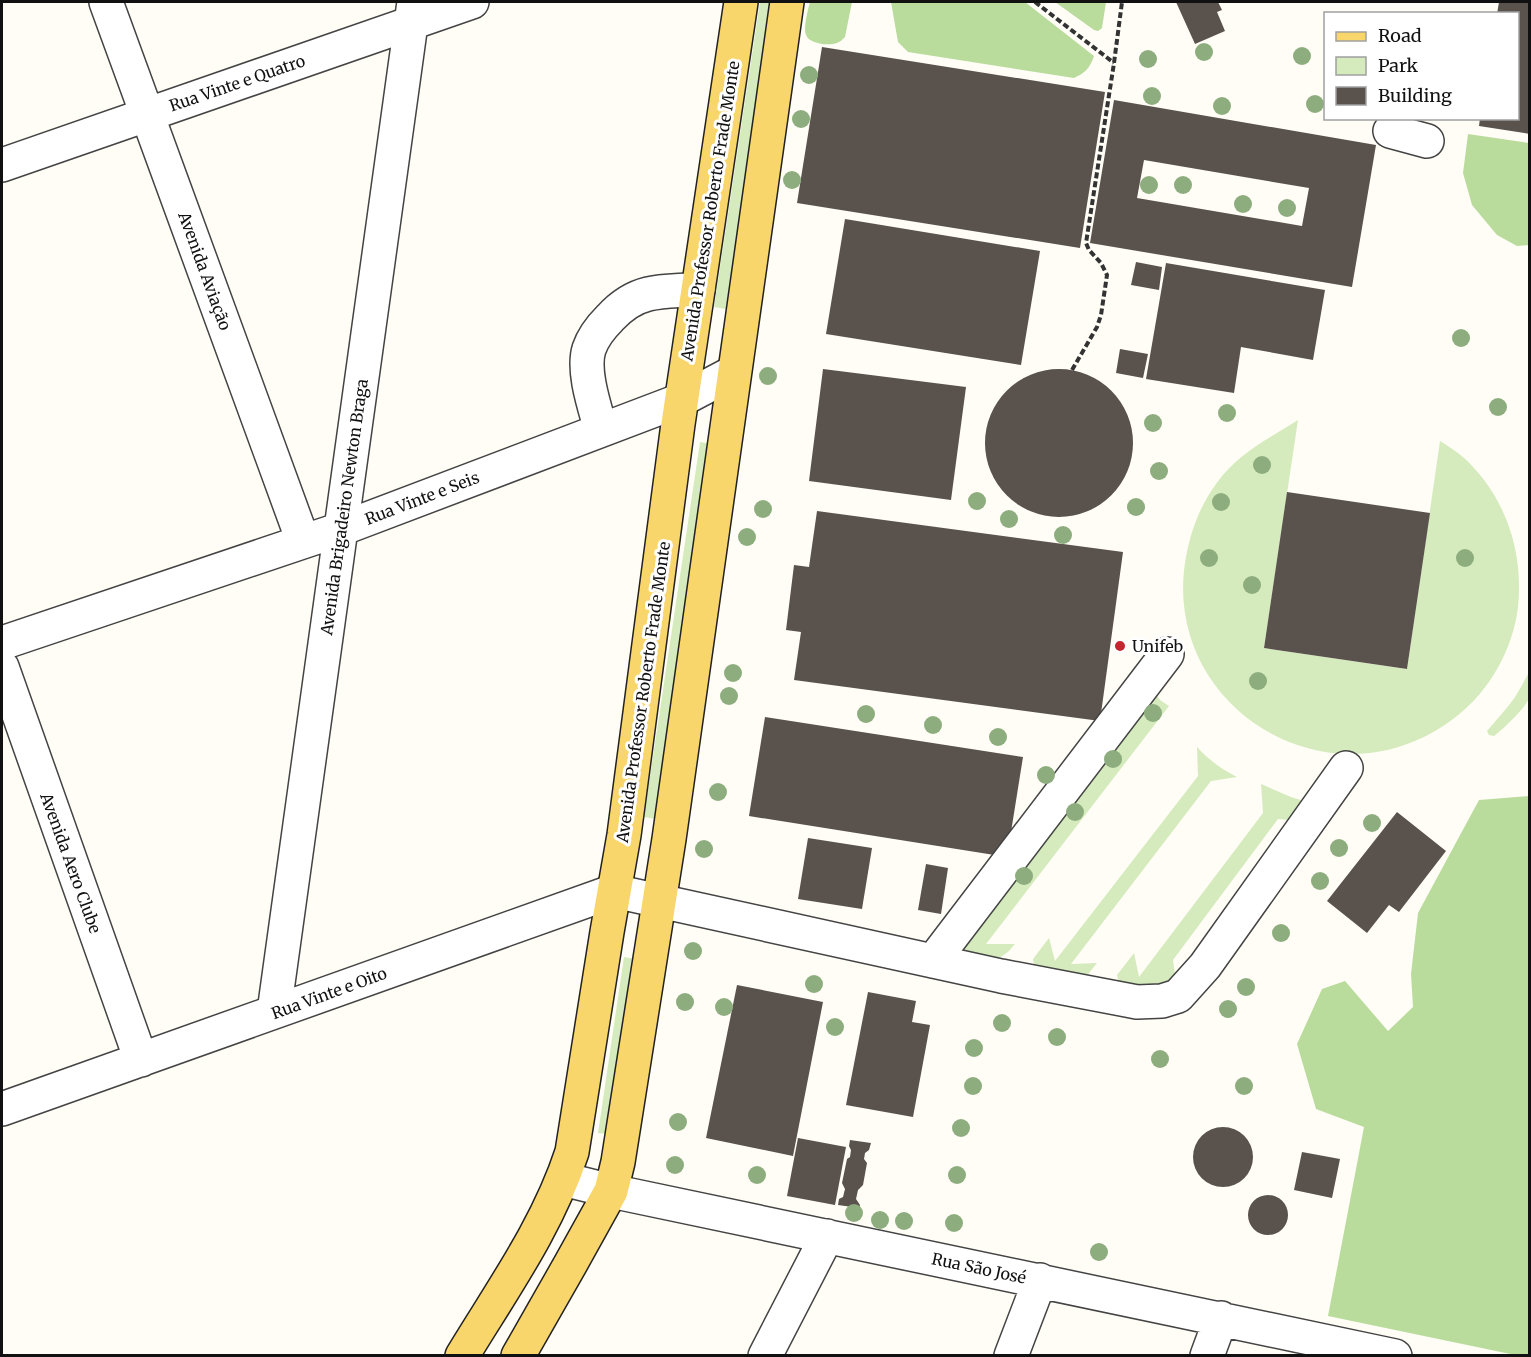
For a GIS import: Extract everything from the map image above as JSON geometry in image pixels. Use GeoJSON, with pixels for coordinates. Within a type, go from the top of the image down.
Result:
{"type":"FeatureCollection","features":[{"type":"Feature","properties":{"kind":"main road","name":"Avenida Professor Roberto Frade Monte"},"geometry":{"type":"LineString","coordinates":[[462,1356],[533,1240],[563,1179],[572,1152],[624,835],[681,400],[741,2]]}},
{"type":"Feature","properties":{"kind":"main road"},"geometry":{"type":"LineString","coordinates":[[518,1356],[611,1191],[620,1150],[669,839],[787,2]]}},
{"type":"Feature","properties":{"kind":"street","name":"Avenida Aviação"},"geometry":{"type":"LineString","coordinates":[[106,2],[303,541]]}},
{"type":"Feature","properties":{"kind":"street","name":"Rua Vinte e Quatro"},"geometry":{"type":"LineString","coordinates":[[2,165],[147,114],[413,12],[472,2]]}},
{"type":"Feature","properties":{"kind":"street","name":"Avenida Brigadeiro Newton Braga"},"geometry":{"type":"LineString","coordinates":[[274,1012],[413,12]]}},
{"type":"Feature","properties":{"kind":"street"},"geometry":{"type":"LineString","coordinates":[[1390,131],[1427,141]]}},
{"type":"Feature","properties":{"kind":"street"},"geometry":{"type":"LineString","coordinates":[[601,430],[587,371],[588,351],[596,335],[618,309],[633,300],[648,294],[698,289]]}},
{"type":"Feature","properties":{"kind":"street","name":"Rua Vinte e Seis"},"geometry":{"type":"LineString","coordinates":[[2,643],[341,529],[681,400],[734,372]]}},
{"type":"Feature","properties":{"kind":"street"},"geometry":{"type":"LineString","coordinates":[[933,961],[1167,654]]}},
{"type":"Feature","properties":{"kind":"street","name":"Avenida Aero Clube"},"geometry":{"type":"LineString","coordinates":[[2,667],[141,1060]]}},
{"type":"Feature","properties":{"kind":"street"},"geometry":{"type":"LineString","coordinates":[[614,891],[1001,976],[1137,1002],[1162,1001],[1178,996],[1205,966],[1346,768]]}},
{"type":"Feature","properties":{"kind":"street","name":"Rua Vinte e Oito"},"geometry":{"type":"LineString","coordinates":[[2,1109],[614,891]]}},
{"type":"Feature","properties":{"kind":"street","name":"Rua São José"},"geometry":{"type":"LineString","coordinates":[[563,1179],[611,1191],[1221,1318],[1375,1354]]}},
{"type":"Feature","properties":{"kind":"street"},"geometry":{"type":"LineString","coordinates":[[765,1356],[827,1236]]}},
{"type":"Feature","properties":{"kind":"street"},"geometry":{"type":"LineString","coordinates":[[1011,1356],[1040,1280]]}},
{"type":"Feature","properties":{"kind":"street"},"geometry":{"type":"LineString","coordinates":[[1207,1356],[1221,1318]]}},
{"type":"Feature","properties":{"kind":"path"},"geometry":{"type":"LineString","coordinates":[[1035,2],[1114,63]]}},
{"type":"Feature","properties":{"kind":"path"},"geometry":{"type":"LineString","coordinates":[[1072,370],[1097,327],[1107,275],[1086,243],[1122,2]]}},
{"type":"Feature","properties":{"kind":"green space"},"geometry":{"type":"Polygon","coordinates":[[[760,2],[773,2],[726,309],[714,307],[760,2]]]}},
{"type":"Feature","properties":{"kind":"green space"},"geometry":{"type":"Polygon","coordinates":[[[810,2],[852,2],[845,37],[842,40],[833,44],[824,44],[808,38],[805,28],[810,2]]]}},
{"type":"Feature","properties":{"kind":"green space"},"geometry":{"type":"Polygon","coordinates":[[[891,2],[1025,2],[1094,56],[1087,70],[1074,78],[908,52],[898,42],[891,2]]]}},
{"type":"Feature","properties":{"kind":"green space"},"geometry":{"type":"Polygon","coordinates":[[[1055,2],[1106,2],[1102,28],[1098,31],[1094,30],[1055,2]]]}},
{"type":"Feature","properties":{"kind":"green space"},"geometry":{"type":"Polygon","coordinates":[[[1468,134],[1529,143],[1529,245],[1517,246],[1497,235],[1472,205],[1463,173],[1468,134]]]}},
{"type":"Feature","properties":{"kind":"green space"},"geometry":{"type":"Polygon","coordinates":[[[1298,420],[1264,648],[1407,669],[1440,441],[1478,472],[1500,506],[1508,525],[1518,565],[1519,586],[1515,623],[1505,653],[1498,668],[1469,706],[1457,716],[1408,744],[1357,754],[1307,748],[1261,728],[1224,696],[1197,654],[1184,603],[1188,547],[1199,514],[1216,484],[1243,455],[1298,420]]]}},
{"type":"Feature","properties":{"kind":"green space"},"geometry":{"type":"Polygon","coordinates":[[[700,442],[712,444],[656,819],[644,817],[700,442]]]}},
{"type":"Feature","properties":{"kind":"green space"},"geometry":{"type":"Polygon","coordinates":[[[1529,672],[1530,696],[1528,701],[1520,712],[1494,736],[1489,735],[1487,731],[1515,697],[1529,672]]]}},
{"type":"Feature","properties":{"kind":"green space"},"geometry":{"type":"Polygon","coordinates":[[[1152,689],[1160,700],[1169,706],[986,944],[1015,944],[999,958],[992,960],[978,958],[952,946],[1152,689]]]}},
{"type":"Feature","properties":{"kind":"green space"},"geometry":{"type":"Polygon","coordinates":[[[1197,747],[1216,764],[1237,777],[1211,781],[1071,964],[1097,963],[1085,978],[1039,970],[1034,965],[1033,959],[1049,938],[1055,961],[1198,776],[1197,747]]]}},
{"type":"Feature","properties":{"kind":"green space"},"geometry":{"type":"Polygon","coordinates":[[[1261,784],[1310,803],[1289,820],[1278,819],[1173,960],[1176,982],[1174,988],[1119,984],[1117,975],[1134,953],[1139,977],[1263,813],[1261,784]]]}},
{"type":"Feature","properties":{"kind":"green space"},"geometry":{"type":"Polygon","coordinates":[[[1529,796],[1530,1355],[1520,1356],[1328,1316],[1364,1127],[1316,1109],[1297,1044],[1322,989],[1345,981],[1388,1031],[1413,1007],[1411,974],[1418,913],[1479,800],[1529,796]]]}},
{"type":"Feature","properties":{"kind":"green space"},"geometry":{"type":"Polygon","coordinates":[[[624,957],[636,959],[610,1134],[598,1133],[624,957]]]}},
{"type":"Feature","properties":{"kind":"building"},"geometry":{"type":"Polygon","coordinates":[[[1176,2],[1218,2],[1222,10],[1217,12],[1225,31],[1195,44],[1176,2]]]}},
{"type":"Feature","properties":{"kind":"building"},"geometry":{"type":"Polygon","coordinates":[[[1499,2],[1530,2],[1530,134],[1479,126],[1480,120],[1519,120],[1519,12],[1497,12],[1499,2]]]}},
{"type":"Feature","properties":{"kind":"building"},"geometry":{"type":"Polygon","coordinates":[[[822,47],[1105,92],[1080,248],[797,203],[822,47]]]}},
{"type":"Feature","properties":{"kind":"building"},"geometry":{"type":"Polygon","coordinates":[[[1114,100],[1376,145],[1352,287],[1090,243],[1114,100]],[[1144,160],[1137,198],[1302,226],[1309,188],[1144,160]]]}},
{"type":"Feature","properties":{"kind":"building"},"geometry":{"type":"Polygon","coordinates":[[[845,219],[1040,251],[1021,365],[826,334],[845,219]]]}},
{"type":"Feature","properties":{"kind":"building"},"geometry":{"type":"Polygon","coordinates":[[[1136,262],[1162,267],[1159,290],[1131,285],[1136,262]]]}},
{"type":"Feature","properties":{"kind":"building"},"geometry":{"type":"Polygon","coordinates":[[[1166,263],[1325,290],[1313,360],[1241,347],[1234,393],[1146,379],[1166,263]]]}},
{"type":"Feature","properties":{"kind":"building"},"geometry":{"type":"Polygon","coordinates":[[[1120,349],[1148,354],[1143,378],[1116,373],[1120,349]]]}},
{"type":"Feature","properties":{"kind":"building"},"geometry":{"type":"Polygon","coordinates":[[[823,369],[966,387],[951,500],[809,481],[823,369]]]}},
{"type":"Feature","properties":{"kind":"building"},"geometry":{"type":"Polygon","coordinates":[[[1059,369],[1087,375],[1111,391],[1127,415],[1133,443],[1127,471],[1111,495],[1087,511],[1059,517],[1031,511],[1007,495],[991,471],[985,443],[991,415],[1007,391],[1031,375],[1059,369]]]}},
{"type":"Feature","properties":{"kind":"building"},"geometry":{"type":"Polygon","coordinates":[[[1287,492],[1430,513],[1407,669],[1264,648],[1287,492]]]}},
{"type":"Feature","properties":{"kind":"building"},"geometry":{"type":"Polygon","coordinates":[[[817,511],[1123,552],[1100,721],[794,680],[801,632],[786,630],[794,565],[809,567],[817,511]]]}},
{"type":"Feature","properties":{"kind":"building"},"geometry":{"type":"Polygon","coordinates":[[[765,717],[1023,757],[1007,857],[749,816],[765,717]]]}},
{"type":"Feature","properties":{"kind":"building"},"geometry":{"type":"Polygon","coordinates":[[[1397,812],[1446,851],[1399,912],[1389,905],[1367,933],[1327,901],[1397,812]]]}},
{"type":"Feature","properties":{"kind":"building"},"geometry":{"type":"Polygon","coordinates":[[[808,838],[872,848],[862,909],[798,899],[808,838]]]}},
{"type":"Feature","properties":{"kind":"building"},"geometry":{"type":"Polygon","coordinates":[[[926,864],[948,868],[941,914],[918,910],[926,864]]]}},
{"type":"Feature","properties":{"kind":"building"},"geometry":{"type":"Polygon","coordinates":[[[737,985],[823,1002],[793,1156],[706,1138],[737,985]]]}},
{"type":"Feature","properties":{"kind":"building"},"geometry":{"type":"Polygon","coordinates":[[[868,992],[916,1001],[912,1022],[930,1025],[913,1117],[846,1105],[868,992]]]}},
{"type":"Feature","properties":{"kind":"building"},"geometry":{"type":"Polygon","coordinates":[[[1217,1127],[1229,1127],[1240,1132],[1248,1140],[1253,1157],[1251,1169],[1240,1182],[1229,1187],[1217,1187],[1206,1182],[1198,1174],[1193,1163],[1193,1151],[1198,1140],[1206,1132],[1217,1127]]]}},
{"type":"Feature","properties":{"kind":"building"},"geometry":{"type":"Polygon","coordinates":[[[798,1138],[846,1147],[835,1205],[787,1196],[798,1138]]]}},
{"type":"Feature","properties":{"kind":"building"},"geometry":{"type":"Polygon","coordinates":[[[850,1140],[871,1143],[869,1150],[865,1153],[864,1159],[867,1163],[863,1185],[858,1190],[856,1199],[860,1205],[859,1208],[838,1205],[845,1189],[842,1183],[847,1159],[850,1157],[850,1140]]]}},
{"type":"Feature","properties":{"kind":"building"},"geometry":{"type":"Polygon","coordinates":[[[1302,1152],[1340,1159],[1332,1198],[1294,1190],[1302,1152]]]}},
{"type":"Feature","properties":{"kind":"building"},"geometry":{"type":"Polygon","coordinates":[[[1268,1195],[1282,1201],[1288,1215],[1282,1229],[1268,1235],[1254,1229],[1248,1215],[1254,1201],[1268,1195]]]}},
{"type":"Feature","properties":{"kind":"place","name":"Unifeb"},"geometry":{"type":"Point","coordinates":[1120,646]}}]}
